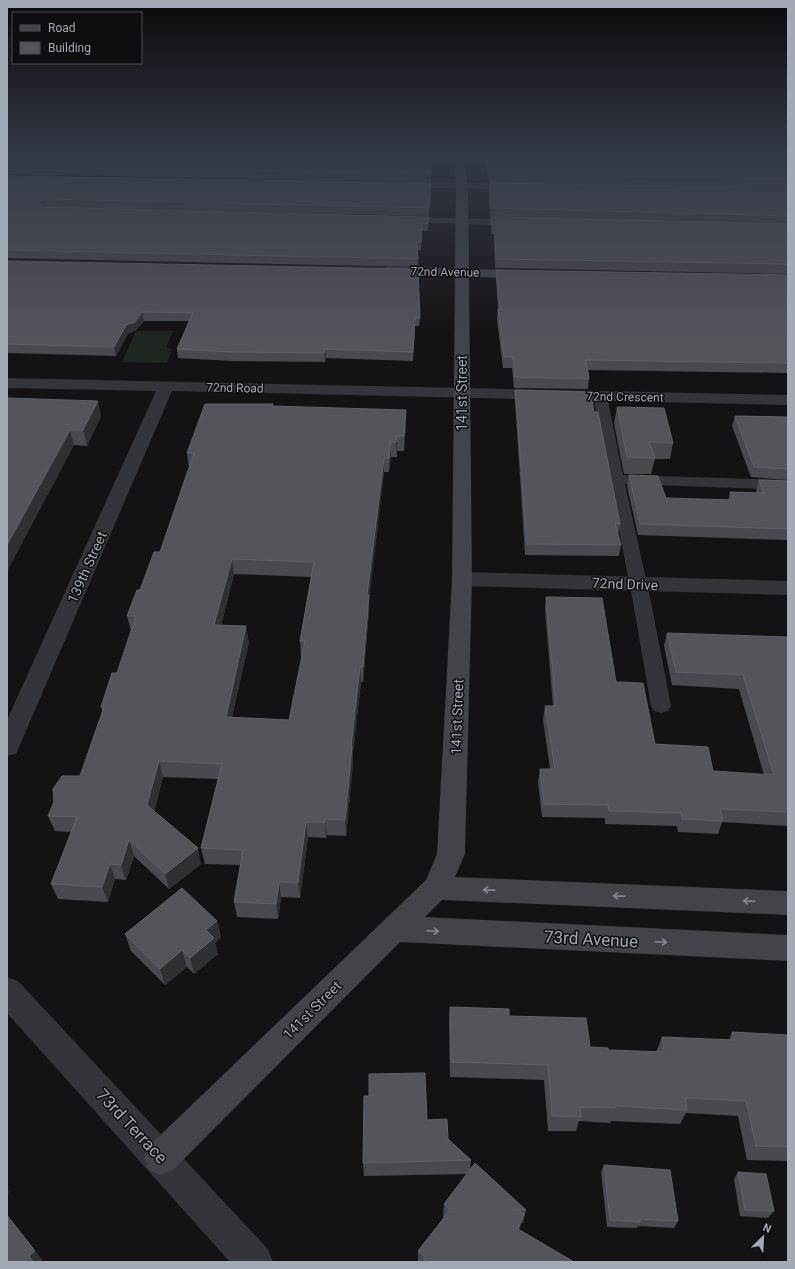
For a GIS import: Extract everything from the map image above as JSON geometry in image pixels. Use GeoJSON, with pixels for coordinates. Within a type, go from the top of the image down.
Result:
{"type":"FeatureCollection","features":[{"type":"Feature","properties":{"kind":"street","name":"141st Street"},"geometry":{"type":"LineString","coordinates":[[162,1158],[436,888],[451,854],[462,579],[462,216]]}},
{"type":"Feature","properties":{"kind":"street","name":"72nd Avenue"},"geometry":{"type":"LineString","coordinates":[[378,271],[536,274]]}},
{"type":"Feature","properties":{"kind":"street","name":"72nd Road"},"geometry":{"type":"LineString","coordinates":[[7,383],[462,393]]}},
{"type":"Feature","properties":{"kind":"street","name":"139th Street"},"geometry":{"type":"LineString","coordinates":[[7,747],[166,386]]}},
{"type":"Feature","properties":{"kind":"street","name":"72nd Crescent"},"geometry":{"type":"LineString","coordinates":[[462,393],[788,400]]}},
{"type":"Feature","properties":{"kind":"street","name":"72nd Drive"},"geometry":{"type":"LineString","coordinates":[[462,579],[788,588]]}},
{"type":"Feature","properties":{"kind":"street"},"geometry":{"type":"LineString","coordinates":[[436,888],[788,903]]}},
{"type":"Feature","properties":{"kind":"street","name":"73rd Avenue"},"geometry":{"type":"LineString","coordinates":[[394,929],[788,948]]}},
{"type":"Feature","properties":{"kind":"street","name":"73rd Terrace"},"geometry":{"type":"LineString","coordinates":[[7,991],[162,1158],[254,1262]]}},
{"type":"Feature","properties":{"kind":"lane"},"geometry":{"type":"LineString","coordinates":[[398,220],[527,223]]}},
{"type":"Feature","properties":{"kind":"lane"},"geometry":{"type":"LineString","coordinates":[[600,396],[639,584],[661,706]]}},
{"type":"Feature","properties":{"kind":"lane"},"geometry":{"type":"LineString","coordinates":[[616,479],[788,485]]}},
{"type":"Feature","properties":{"kind":"shaded area"},"geometry":{"type":"Polygon","coordinates":[[[136,331],[173,331],[166,347],[172,349],[167,363],[122,362],[136,331]]]}},
{"type":"Feature","properties":{"kind":"building"},"geometry":{"type":"Polygon","coordinates":[[[7,216],[429,217],[428,223],[422,223],[421,242],[417,242],[418,259],[7,250],[7,216]]]}},
{"type":"Feature","properties":{"kind":"building"},"geometry":{"type":"Polygon","coordinates":[[[491,217],[788,224],[788,264],[496,259],[494,225],[491,225],[491,217]]]}},
{"type":"Feature","properties":{"kind":"building"},"geometry":{"type":"Polygon","coordinates":[[[7,261],[418,269],[420,318],[415,318],[413,352],[325,349],[324,353],[231,352],[177,349],[193,313],[142,312],[135,322],[126,325],[114,347],[7,344],[7,261]]]}},
{"type":"Feature","properties":{"kind":"building"},"geometry":{"type":"Polygon","coordinates":[[[496,270],[788,275],[788,363],[586,360],[589,379],[515,377],[513,357],[504,357],[498,309],[500,309],[496,270]]]}},
{"type":"Feature","properties":{"kind":"building"},"geometry":{"type":"Polygon","coordinates":[[[515,390],[591,392],[594,412],[598,412],[620,524],[615,523],[621,545],[527,544],[515,390]]]}},
{"type":"Feature","properties":{"kind":"building"},"geometry":{"type":"Polygon","coordinates":[[[7,398],[98,401],[83,430],[70,430],[7,545],[7,398]]]}},
{"type":"Feature","properties":{"kind":"building"},"geometry":{"type":"Polygon","coordinates":[[[205,404],[273,404],[272,406],[406,410],[404,436],[397,436],[396,442],[391,442],[389,458],[384,458],[367,595],[369,595],[363,667],[360,667],[345,820],[325,819],[325,822],[306,822],[298,883],[279,882],[276,904],[234,902],[243,850],[201,848],[222,764],[159,761],[147,805],[198,848],[165,874],[129,840],[121,865],[110,864],[102,887],[51,884],[77,817],[48,816],[54,802],[53,789],[62,776],[80,776],[104,707],[101,707],[112,673],[117,673],[136,616],[127,616],[137,590],[140,590],[154,552],[160,552],[194,453],[187,453],[205,404]],[[232,559],[214,625],[246,626],[226,717],[289,720],[305,641],[300,641],[314,562],[232,559]]]}},
{"type":"Feature","properties":{"kind":"building"},"geometry":{"type":"Polygon","coordinates":[[[617,407],[664,408],[673,443],[649,442],[655,458],[627,457],[617,407]]]}},
{"type":"Feature","properties":{"kind":"building"},"geometry":{"type":"Polygon","coordinates":[[[735,416],[788,417],[788,469],[754,467],[735,416]]]}},
{"type":"Feature","properties":{"kind":"building"},"geometry":{"type":"Polygon","coordinates":[[[629,475],[658,476],[666,498],[733,500],[730,492],[764,493],[759,480],[788,481],[788,529],[640,524],[629,475]]]}},
{"type":"Feature","properties":{"kind":"building"},"geometry":{"type":"Polygon","coordinates":[[[546,597],[602,598],[616,682],[643,683],[655,744],[708,747],[713,771],[774,775],[743,675],[676,672],[667,633],[788,637],[788,812],[720,809],[723,821],[682,819],[681,813],[609,811],[608,805],[544,804],[540,769],[555,769],[545,706],[556,706],[546,597]]]}},
{"type":"Feature","properties":{"kind":"building"},"geometry":{"type":"Polygon","coordinates":[[[182,888],[217,921],[206,930],[214,938],[190,958],[182,950],[160,969],[125,934],[182,888]]]}},
{"type":"Feature","properties":{"kind":"building"},"geometry":{"type":"Polygon","coordinates":[[[450,1007],[509,1009],[509,1016],[586,1018],[590,1047],[608,1048],[608,1050],[664,1052],[662,1037],[734,1040],[732,1032],[788,1035],[788,1147],[756,1146],[746,1101],[686,1098],[687,1110],[615,1106],[615,1108],[580,1107],[581,1117],[552,1116],[548,1065],[451,1062],[450,1007]]]}},
{"type":"Feature","properties":{"kind":"building"},"geometry":{"type":"Polygon","coordinates":[[[425,1073],[427,1120],[447,1119],[448,1139],[471,1160],[363,1163],[364,1096],[369,1096],[369,1074],[425,1073]]]}},
{"type":"Feature","properties":{"kind":"building"},"geometry":{"type":"Polygon","coordinates":[[[475,1163],[526,1210],[517,1210],[524,1214],[518,1229],[574,1262],[423,1262],[426,1258],[418,1251],[450,1210],[444,1204],[475,1163]]]}},
{"type":"Feature","properties":{"kind":"building"},"geometry":{"type":"Polygon","coordinates":[[[604,1165],[670,1170],[678,1221],[640,1219],[640,1222],[610,1220],[604,1165]]]}},
{"type":"Feature","properties":{"kind":"building"},"geometry":{"type":"Polygon","coordinates":[[[738,1172],[766,1174],[774,1211],[745,1210],[738,1172]]]}},
{"type":"Feature","properties":{"kind":"building"},"geometry":{"type":"Polygon","coordinates":[[[7,1215],[35,1251],[29,1256],[33,1262],[7,1262],[7,1215]]]}}]}
